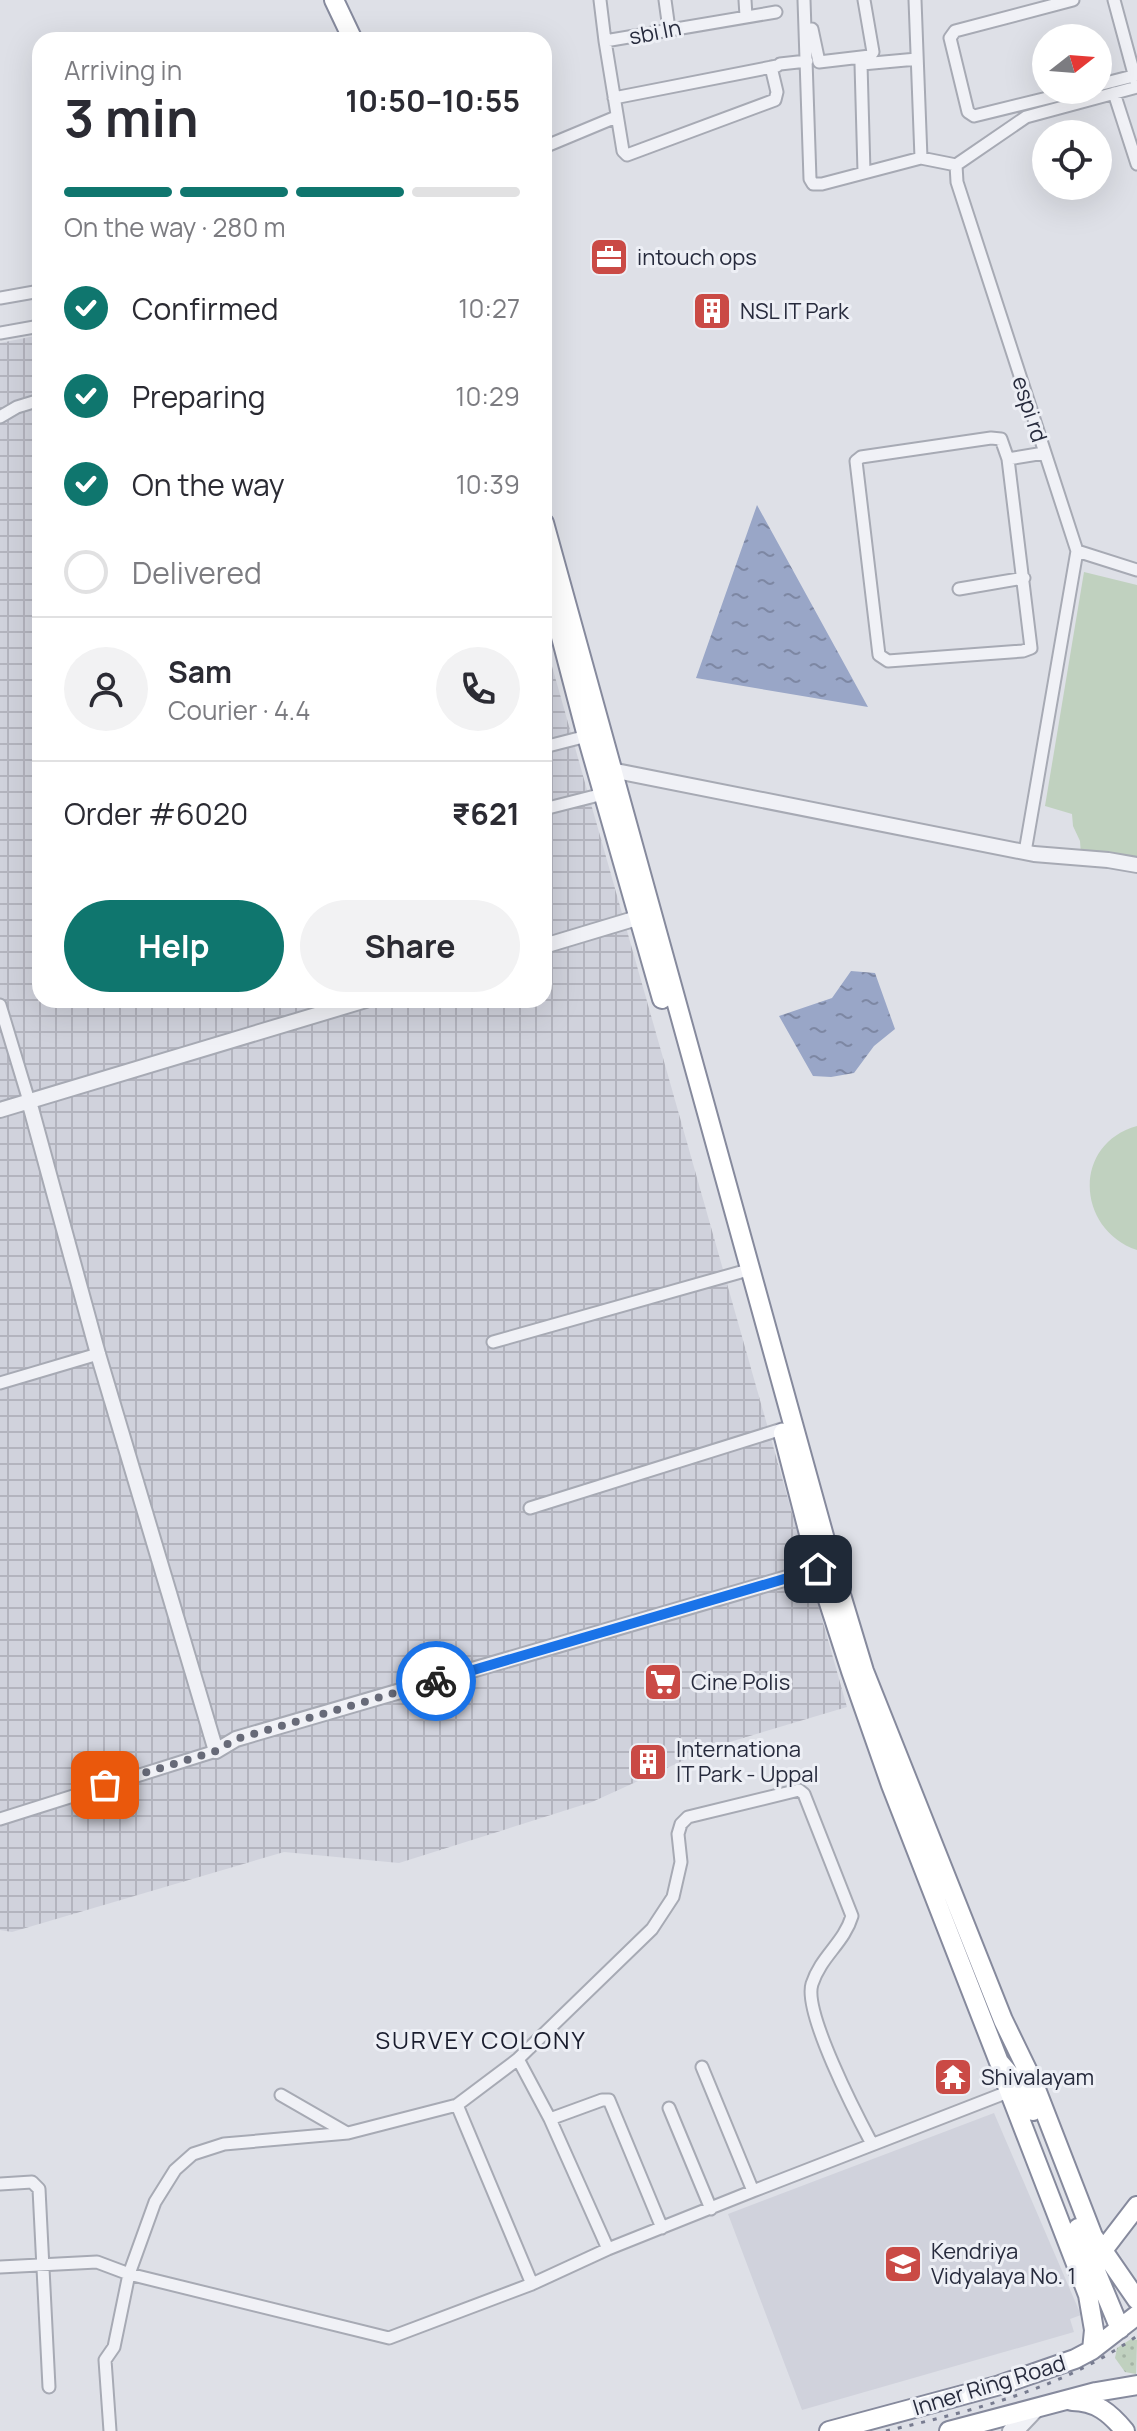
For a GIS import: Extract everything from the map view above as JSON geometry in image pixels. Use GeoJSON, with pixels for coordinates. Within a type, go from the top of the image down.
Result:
{"type":"FeatureCollection","features":[{"type":"Feature","properties":{"kind":"highway"},"geometry":{"type":"LineString","coordinates":[[324,0],[338,32]]}},
{"type":"Feature","properties":{"kind":"highway"},"geometry":{"type":"LineString","coordinates":[[334,0],[349,32]]}},
{"type":"Feature","properties":{"kind":"highway"},"geometry":{"type":"LineString","coordinates":[[552,556],[604,771],[864,1671],[1003,2020],[1034,2084],[1093,2236],[1137,2300]]}},
{"type":"Feature","properties":{"kind":"highway"},"geometry":{"type":"LineString","coordinates":[[552,603],[587,736],[604,771],[603,794],[645,916],[819,1572],[891,1785],[999,2062],[1015,2089],[1088,2295],[1094,2330],[1092,2350]]}},
{"type":"Feature","properties":{"kind":"highway"},"geometry":{"type":"LineString","coordinates":[[1015,2089],[1025,2092],[1120,2329]]}},
{"type":"Feature","properties":{"kind":"highway"},"geometry":{"type":"LineString","coordinates":[[1104,2249],[1137,2206]]}},
{"type":"Feature","properties":{"kind":"highway","name":"Inner Ring Road"},"geometry":{"type":"LineString","coordinates":[[829,2431],[1000,2385],[1061,2365],[1092,2350],[1137,2315]]}},
{"type":"Feature","properties":{"kind":"highway","name":"Inner Ring Road"},"geometry":{"type":"LineString","coordinates":[[949,2431],[1137,2385]]}},
{"type":"Feature","properties":{"kind":"highway"},"geometry":{"type":"LineString","coordinates":[[1061,2402],[1077,2401],[1099,2406],[1125,2431]]}},
{"type":"Feature","properties":{"kind":"street","name":"sbi ln"},"geometry":{"type":"LineString","coordinates":[[600,0],[605,41],[776,12]]}},
{"type":"Feature","properties":{"kind":"street"},"geometry":{"type":"LineString","coordinates":[[665,0],[669,29]]}},
{"type":"Feature","properties":{"kind":"street"},"geometry":{"type":"LineString","coordinates":[[745,0],[746,16]]}},
{"type":"Feature","properties":{"kind":"street"},"geometry":{"type":"LineString","coordinates":[[807,0],[819,62],[917,59]]}},
{"type":"Feature","properties":{"kind":"street"},"geometry":{"type":"LineString","coordinates":[[807,0],[810,179],[816,185],[921,158],[956,165],[1036,109]]}},
{"type":"Feature","properties":{"kind":"street"},"geometry":{"type":"LineString","coordinates":[[864,0],[869,60],[864,172]]}},
{"type":"Feature","properties":{"kind":"street"},"geometry":{"type":"LineString","coordinates":[[915,0],[921,158]]}},
{"type":"Feature","properties":{"kind":"street"},"geometry":{"type":"LineString","coordinates":[[1050,104],[1036,109],[971,115],[950,38],[955,31],[1073,0]]}},
{"type":"Feature","properties":{"kind":"street"},"geometry":{"type":"LineString","coordinates":[[1114,0],[1136,81]]}},
{"type":"Feature","properties":{"kind":"street"},"geometry":{"type":"LineString","coordinates":[[605,41],[623,151],[630,154],[775,100],[776,66]]}},
{"type":"Feature","properties":{"kind":"street"},"geometry":{"type":"LineString","coordinates":[[614,98],[776,66],[869,60]]}},
{"type":"Feature","properties":{"kind":"street"},"geometry":{"type":"LineString","coordinates":[[1112,84],[1136,81]]}},
{"type":"Feature","properties":{"kind":"street"},"geometry":{"type":"LineString","coordinates":[[1136,81],[1114,93],[1137,164]]}},
{"type":"Feature","properties":{"kind":"street"},"geometry":{"type":"LineString","coordinates":[[552,144],[616,117]]}},
{"type":"Feature","properties":{"kind":"street","name":"espi rd"},"geometry":{"type":"LineString","coordinates":[[956,165],[957,182],[1077,551],[1025,852]]}},
{"type":"Feature","properties":{"kind":"street"},"geometry":{"type":"LineString","coordinates":[[0,298],[32,292]]}},
{"type":"Feature","properties":{"kind":"street"},"geometry":{"type":"LineString","coordinates":[[0,333],[32,327]]}},
{"type":"Feature","properties":{"kind":"street"},"geometry":{"type":"LineString","coordinates":[[0,417],[11,409],[32,402]]}},
{"type":"Feature","properties":{"kind":"street"},"geometry":{"type":"LineString","coordinates":[[991,438],[1001,439],[1008,459],[1031,648],[888,661],[879,655],[856,461],[861,457],[991,438]]}},
{"type":"Feature","properties":{"kind":"street"},"geometry":{"type":"LineString","coordinates":[[1008,459],[1044,453]]}},
{"type":"Feature","properties":{"kind":"street"},"geometry":{"type":"LineString","coordinates":[[1077,551],[1137,570]]}},
{"type":"Feature","properties":{"kind":"street"},"geometry":{"type":"LineString","coordinates":[[959,589],[1024,578]]}},
{"type":"Feature","properties":{"kind":"street"},"geometry":{"type":"LineString","coordinates":[[552,745],[587,736]]}},
{"type":"Feature","properties":{"kind":"street"},"geometry":{"type":"LineString","coordinates":[[604,771],[1025,852],[1137,865]]}},
{"type":"Feature","properties":{"kind":"street"},"geometry":{"type":"LineString","coordinates":[[552,807],[603,794]]}},
{"type":"Feature","properties":{"kind":"street"},"geometry":{"type":"LineString","coordinates":[[1094,860],[1107,868],[1137,875]]}},
{"type":"Feature","properties":{"kind":"street"},"geometry":{"type":"LineString","coordinates":[[552,944],[645,916]]}},
{"type":"Feature","properties":{"kind":"street"},"geometry":{"type":"LineString","coordinates":[[0,1005],[98,1354],[216,1751]]}},
{"type":"Feature","properties":{"kind":"street"},"geometry":{"type":"LineString","coordinates":[[0,1110],[339,1008]]}},
{"type":"Feature","properties":{"kind":"street"},"geometry":{"type":"LineString","coordinates":[[493,1342],[741,1272]]}},
{"type":"Feature","properties":{"kind":"street"},"geometry":{"type":"LineString","coordinates":[[0,1383],[98,1354]]}},
{"type":"Feature","properties":{"kind":"street"},"geometry":{"type":"LineString","coordinates":[[530,1508],[782,1429]]}},
{"type":"Feature","properties":{"kind":"street"},"geometry":{"type":"LineString","coordinates":[[0,1819],[216,1751],[236,1739],[531,1658],[819,1572]]}},
{"type":"Feature","properties":{"kind":"street"},"geometry":{"type":"LineString","coordinates":[[110,2431],[105,2360],[114,2347],[129,2274],[155,2202],[175,2170],[193,2154],[224,2144],[348,2133],[457,2105],[518,2059],[652,1929],[673,1897],[681,1862],[678,1834],[681,1824],[688,1817],[799,1790],[804,1794],[852,1916],[847,1933],[821,1963],[810,1988],[834,2071],[872,2144]]}},
{"type":"Feature","properties":{"kind":"street"},"geometry":{"type":"LineString","coordinates":[[518,2059],[550,2119],[608,2249]]}},
{"type":"Feature","properties":{"kind":"street"},"geometry":{"type":"LineString","coordinates":[[702,2067],[753,2191]]}},
{"type":"Feature","properties":{"kind":"street"},"geometry":{"type":"LineString","coordinates":[[0,2267],[97,2262],[129,2274],[389,2338],[532,2284],[608,2249],[1015,2089]]}},
{"type":"Feature","properties":{"kind":"street"},"geometry":{"type":"LineString","coordinates":[[281,2095],[348,2133]]}},
{"type":"Feature","properties":{"kind":"street"},"geometry":{"type":"LineString","coordinates":[[550,2119],[609,2100],[662,2228]]}},
{"type":"Feature","properties":{"kind":"street"},"geometry":{"type":"LineString","coordinates":[[457,2105],[532,2284]]}},
{"type":"Feature","properties":{"kind":"street"},"geometry":{"type":"LineString","coordinates":[[669,2108],[711,2209]]}},
{"type":"Feature","properties":{"kind":"street"},"geometry":{"type":"LineString","coordinates":[[0,2184],[32,2182],[39,2189],[49,2387]]}},
{"type":"Feature","properties":{"kind":"street"},"geometry":{"type":"LineString","coordinates":[[1010,2431],[1019,2428],[1038,2408]]}},
{"type":"Feature","properties":{"kind":"shaded area"},"geometry":{"type":"Polygon","coordinates":[[[32,337],[32,1008],[552,1008],[552,666],[847,1707],[713,1747],[592,1802],[399,1863],[284,1852],[12,1932],[0,1930],[0,343],[32,337]]]}},
{"type":"Feature","properties":{"kind":"shaded area","name":"Kendriya Vidyalaya No. 1"},"geometry":{"type":"Polygon","coordinates":[[[994,2113],[1081,2315],[1070,2319],[1074,2332],[802,2410],[728,2214],[994,2113]]]}},
{"type":"Feature","properties":{"kind":"green space"},"geometry":{"type":"Polygon","coordinates":[[[1084,572],[1137,585],[1137,866],[1081,855],[1072,814],[1045,806],[1084,572]]]}},
{"type":"Feature","properties":{"kind":"green space"},"geometry":{"type":"Polygon","coordinates":[[[1137,1126],[1137,1250],[1117,1239],[1102,1224],[1093,1206],[1090,1187],[1092,1168],[1101,1150],[1116,1136],[1137,1126]]]}},
{"type":"Feature","properties":{"kind":"green space"},"geometry":{"type":"Polygon","coordinates":[[[1131,2339],[1137,2340],[1136,2374],[1125,2372],[1115,2358],[1117,2348],[1131,2339]]]}},
{"type":"Feature","properties":{"kind":"water"},"geometry":{"type":"Polygon","coordinates":[[[757,505],[868,707],[696,678],[757,505]]]}},
{"type":"Feature","properties":{"kind":"water"},"geometry":{"type":"Polygon","coordinates":[[[851,971],[875,973],[895,1029],[874,1046],[854,1073],[813,1076],[779,1016],[832,998],[851,971]]]}},
{"type":"Feature","properties":{"kind":"railway"},"geometry":{"type":"LineString","coordinates":[[886,2431],[984,2406],[1048,2384],[1137,2336]]}},
{"type":"Feature","properties":{"kind":"way so far"},"geometry":{"type":"LineString","coordinates":[[105,1785],[216,1751],[236,1739],[436,1681]]}},
{"type":"Feature","properties":{"kind":"place","name":"intouch ops"},"geometry":{"type":"Point","coordinates":[609,257]}},
{"type":"Feature","properties":{"kind":"place","name":"NSL IT Park"},"geometry":{"type":"Point","coordinates":[712,311]}},
{"type":"Feature","properties":{"kind":"place","name":"Cine Polis"},"geometry":{"type":"Point","coordinates":[663,1682]}},
{"type":"Feature","properties":{"kind":"place","name":"Internationa IT Park - Uppal"},"geometry":{"type":"Point","coordinates":[648,1762]}},
{"type":"Feature","properties":{"kind":"place","name":"Shivalayam"},"geometry":{"type":"Point","coordinates":[953,2077]}},
{"type":"Feature","properties":{"kind":"place","name":"Kendriya Vidyalaya No. 1"},"geometry":{"type":"Point","coordinates":[903,2264]}},
{"type":"Feature","properties":{"kind":"district","name":"SURVEY COLONY"},"geometry":{"type":"Point","coordinates":[481,2041]}},
{"type":"Feature","properties":{"kind":"route"},"geometry":{"type":"LineString","coordinates":[[436,1681],[818,1569]]}}]}
